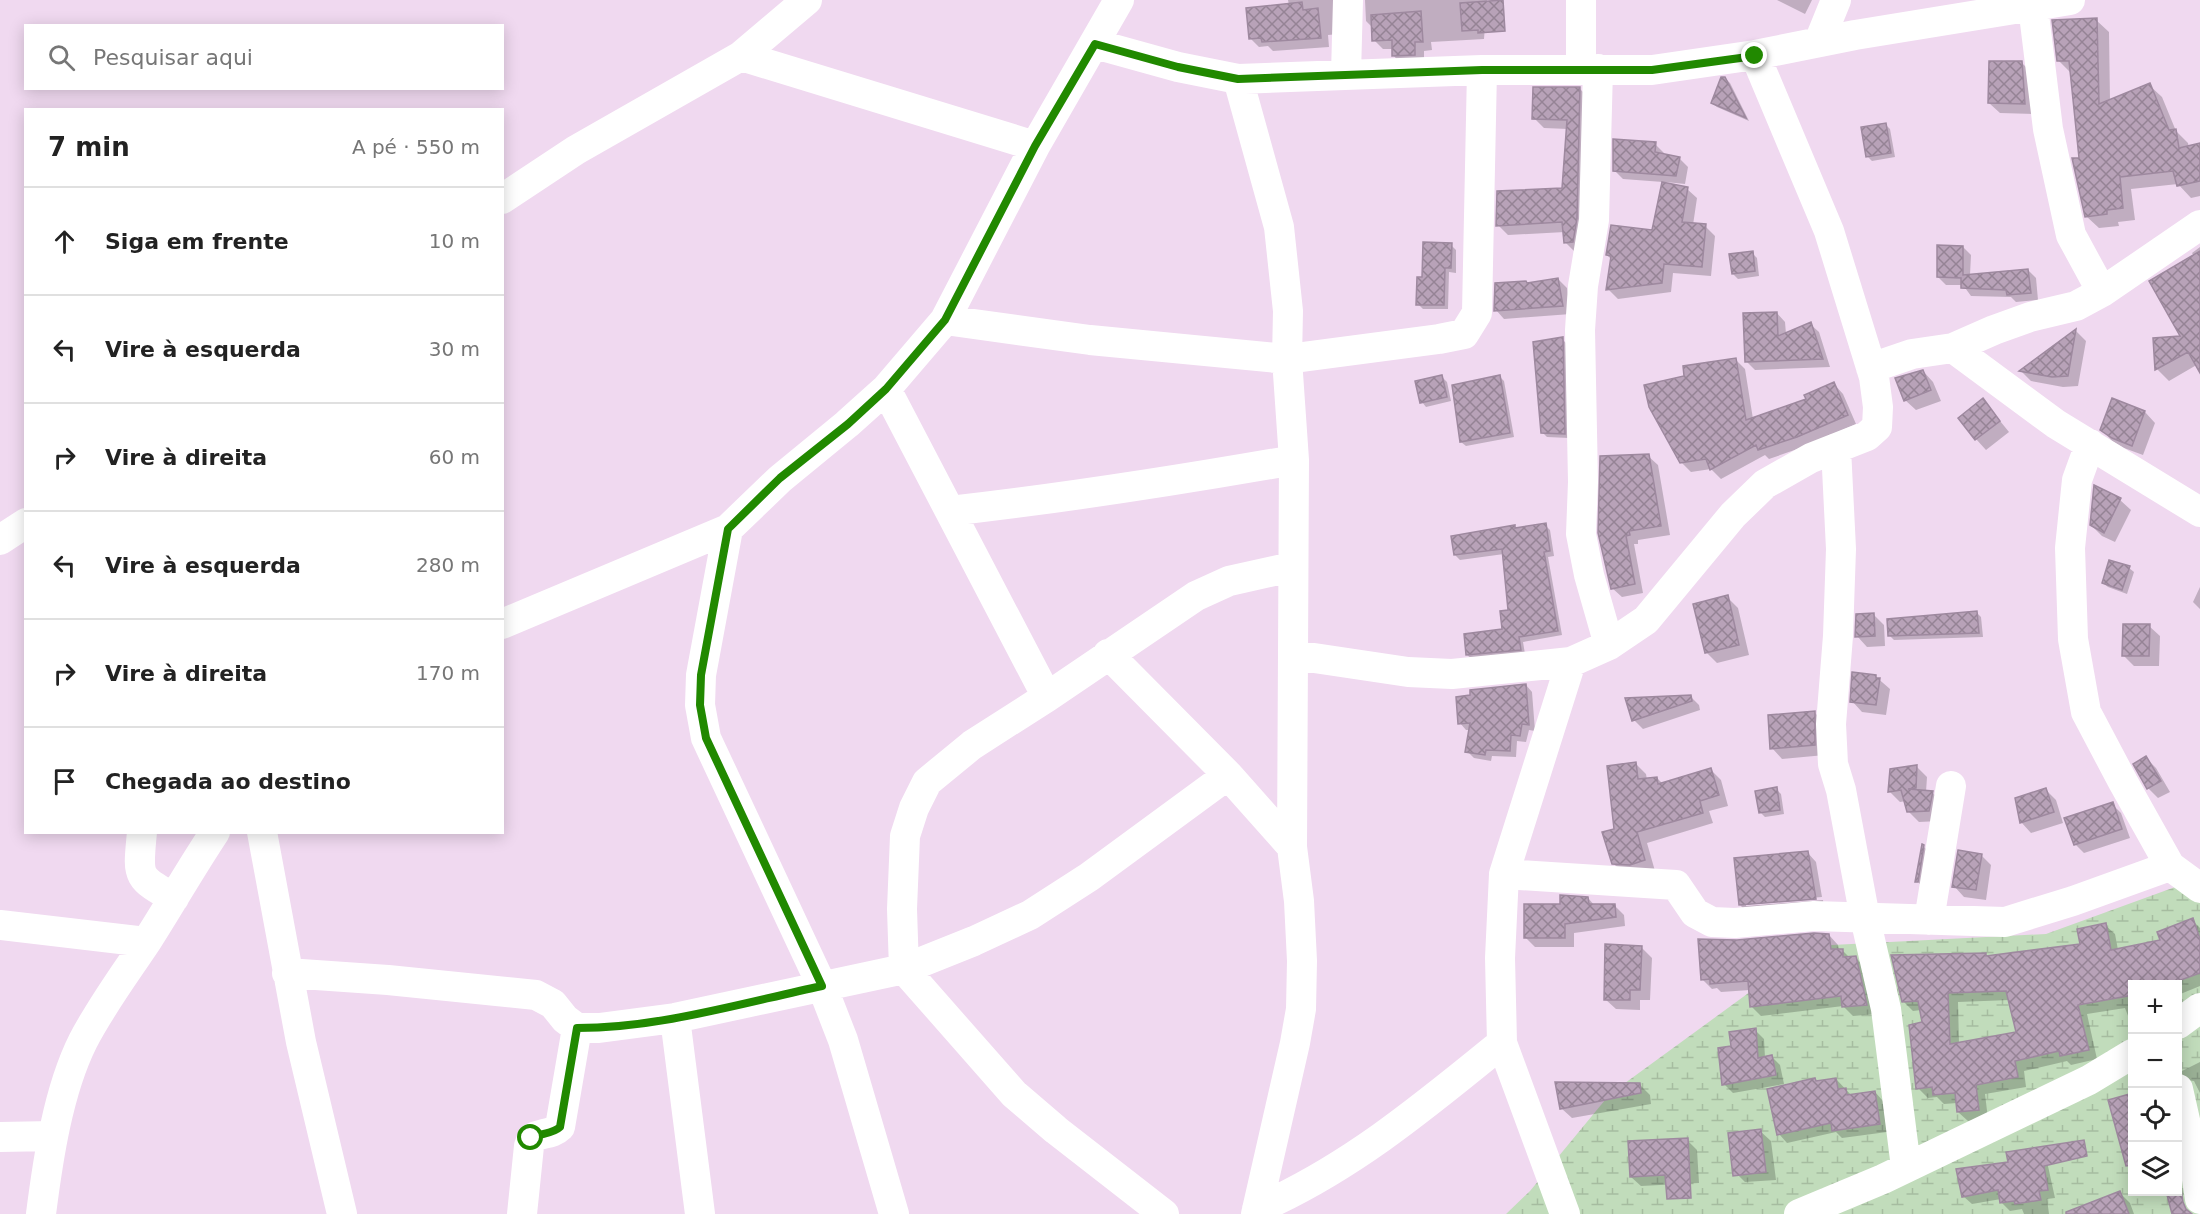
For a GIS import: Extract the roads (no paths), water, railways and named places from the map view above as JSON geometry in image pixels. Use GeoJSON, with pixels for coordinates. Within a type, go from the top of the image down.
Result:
{"type":"FeatureCollection","features":[{"type":"Feature","properties":{"kind":"street"},"geometry":{"type":"LineString","coordinates":[[504,198],[576,150],[741,56],[807,0]]}},
{"type":"Feature","properties":{"kind":"street"},"geometry":{"type":"LineString","coordinates":[[504,623],[728,529],[780,478],[848,424],[886,389],[945,320],[1035,146],[1119,0]]}},
{"type":"Feature","properties":{"kind":"street"},"geometry":{"type":"LineString","coordinates":[[1346,74],[1348,0]]}},
{"type":"Feature","properties":{"kind":"street"},"geometry":{"type":"LineString","coordinates":[[1581,0],[1590,69],[1594,220],[1583,286],[1580,330],[1583,482],[1581,534],[1589,575],[1609,645]]}},
{"type":"Feature","properties":{"kind":"street"},"geometry":{"type":"LineString","coordinates":[[1819,42],[1836,0]]}},
{"type":"Feature","properties":{"kind":"street"},"geometry":{"type":"LineString","coordinates":[[1095,44],[1178,67],[1238,79],[1482,70],[1652,70],[1755,56],[1819,42],[2070,0]]}},
{"type":"Feature","properties":{"kind":"street"},"geometry":{"type":"LineString","coordinates":[[2033,6],[2048,129],[2071,235],[2102,292]]}},
{"type":"Feature","properties":{"kind":"street"},"geometry":{"type":"LineString","coordinates":[[741,56],[1035,146]]}},
{"type":"Feature","properties":{"kind":"street"},"geometry":{"type":"LineString","coordinates":[[1294,655],[1408,672],[1452,674],[1571,662],[1609,645],[1646,620],[1733,515],[1765,484],[1811,458],[1867,436],[1877,427],[1878,407],[1871,368],[1829,231],[1755,56]]}},
{"type":"Feature","properties":{"kind":"street"},"geometry":{"type":"LineString","coordinates":[[945,320],[1090,340],[1287,359],[1464,334],[1477,313],[1482,70]]}},
{"type":"Feature","properties":{"kind":"street"},"geometry":{"type":"LineString","coordinates":[[1238,79],[1279,227],[1288,311],[1287,359],[1294,460],[1292,847],[1299,901],[1302,961],[1301,1009],[1295,1043],[1256,1211]]}},
{"type":"Feature","properties":{"kind":"street"},"geometry":{"type":"LineString","coordinates":[[1871,368],[1912,354],[1953,348],[2012,323],[2076,306],[2102,292],[2200,225]]}},
{"type":"Feature","properties":{"kind":"street"},"geometry":{"type":"LineString","coordinates":[[1953,348],[2056,424],[2200,512]]}},
{"type":"Feature","properties":{"kind":"street"},"geometry":{"type":"LineString","coordinates":[[886,389],[1047,697]]}},
{"type":"Feature","properties":{"kind":"street"},"geometry":{"type":"LineString","coordinates":[[2090,444],[2077,480],[2070,548],[2073,639],[2086,712],[2170,866],[2200,888]]}},
{"type":"Feature","properties":{"kind":"street"},"geometry":{"type":"LineString","coordinates":[[1836,448],[1840,549],[1838,636],[1831,724],[1833,764],[1841,790],[1886,1009],[1906,1167]]}},
{"type":"Feature","properties":{"kind":"street"},"geometry":{"type":"LineString","coordinates":[[950,511],[1179,481],[1294,460]]}},
{"type":"Feature","properties":{"kind":"street"},"geometry":{"type":"LineString","coordinates":[[728,529],[701,675],[700,705],[706,738],[822,986],[843,1040],[894,1214]]}},
{"type":"Feature","properties":{"kind":"street"},"geometry":{"type":"LineString","coordinates":[[1164,1214],[1056,1130],[1014,1094],[904,969],[902,909],[905,836],[914,808],[927,782],[972,745],[1196,596],[1229,581],[1292,567]]}},
{"type":"Feature","properties":{"kind":"street"},"geometry":{"type":"LineString","coordinates":[[1108,654],[1228,775],[1292,847]]}},
{"type":"Feature","properties":{"kind":"street"},"geometry":{"type":"LineString","coordinates":[[1565,1214],[1502,1043],[1500,958],[1504,874],[1571,662]]}},
{"type":"Feature","properties":{"kind":"street"},"geometry":{"type":"LineString","coordinates":[[287,973],[388,980],[536,995],[553,1004],[565,1019],[577,1028],[599,1028],[675,1018],[904,969],[975,940],[1030,915],[1089,877],[1228,775]]}},
{"type":"Feature","properties":{"kind":"street"},"geometry":{"type":"LineString","coordinates":[[1929,920],[1951,786]]}},
{"type":"Feature","properties":{"kind":"street"},"geometry":{"type":"LineString","coordinates":[[142,834],[139,864],[143,878],[150,885],[174,898]]}},
{"type":"Feature","properties":{"kind":"street"},"geometry":{"type":"LineString","coordinates":[[41,1214],[53,1136],[67,1085],[82,1043],[112,990],[146,942],[214,834]]}},
{"type":"Feature","properties":{"kind":"street"},"geometry":{"type":"LineString","coordinates":[[261,834],[287,973],[342,1214]]}},
{"type":"Feature","properties":{"kind":"street"},"geometry":{"type":"LineString","coordinates":[[1504,874],[1676,885],[1695,913],[1712,922],[1735,923],[1814,916],[2005,922],[2073,901],[2170,866]]}},
{"type":"Feature","properties":{"kind":"street"},"geometry":{"type":"LineString","coordinates":[[0,925],[146,942]]}},
{"type":"Feature","properties":{"kind":"street"},"geometry":{"type":"LineString","coordinates":[[2182,1021],[2200,1008]]}},
{"type":"Feature","properties":{"kind":"street"},"geometry":{"type":"LineString","coordinates":[[675,1018],[700,1214]]}},
{"type":"Feature","properties":{"kind":"street"},"geometry":{"type":"LineString","coordinates":[[522,1214],[531,1138],[556,1131],[560,1127],[577,1028]]}},
{"type":"Feature","properties":{"kind":"street"},"geometry":{"type":"LineString","coordinates":[[1256,1211],[1291,1194],[1410,1118],[1502,1043]]}},
{"type":"Feature","properties":{"kind":"street"},"geometry":{"type":"LineString","coordinates":[[1799,1214],[1883,1179],[2089,1080],[2128,1057]]}},
{"type":"Feature","properties":{"kind":"street"},"geometry":{"type":"LineString","coordinates":[[2182,1107],[2200,1199]]}},
{"type":"Feature","properties":{"kind":"street"},"geometry":{"type":"LineString","coordinates":[[0,1137],[53,1136]]}}]}
